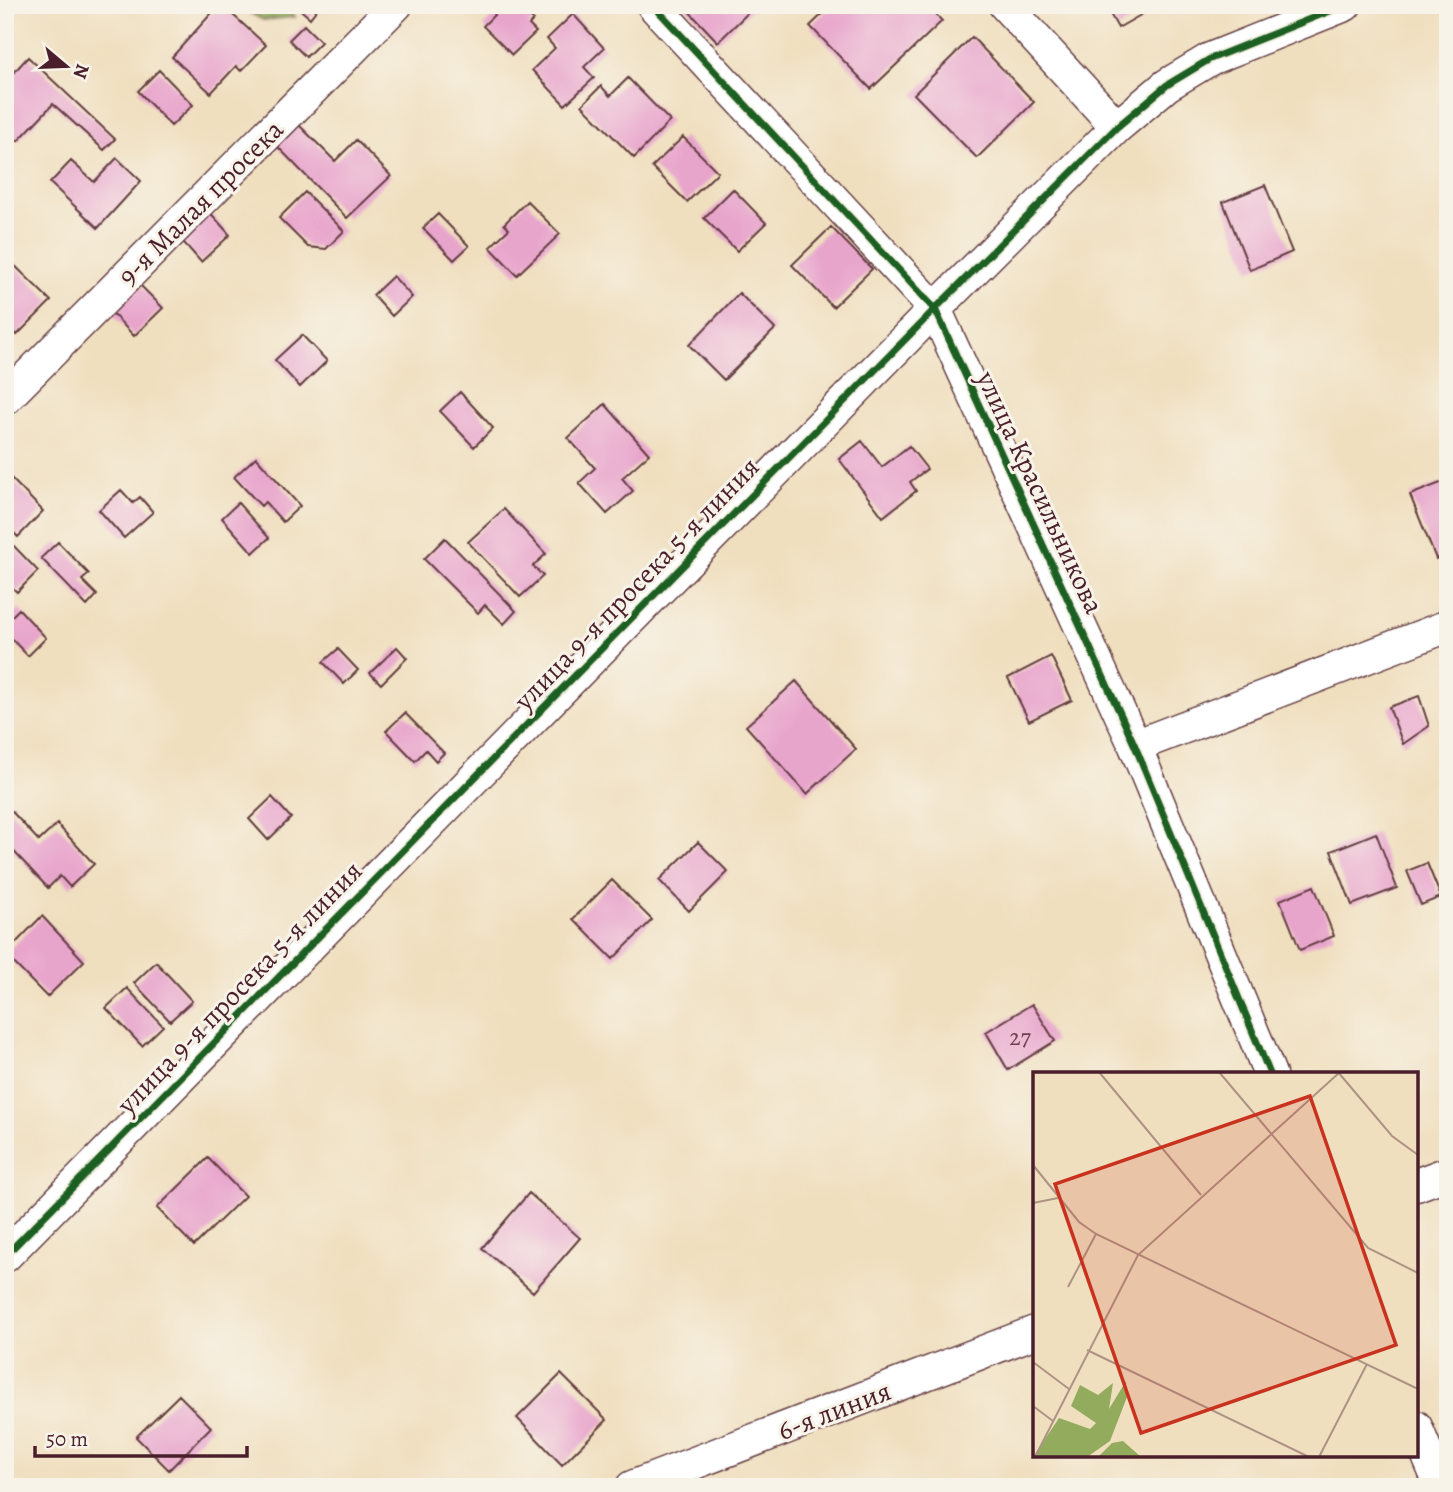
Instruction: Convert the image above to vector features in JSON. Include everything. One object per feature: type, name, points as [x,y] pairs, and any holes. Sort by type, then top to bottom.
[{"type":"street","name":"9-я Малая просека","points":[[5,399],[396,5]]},
{"type":"street","name":"улица Красильникова","points":[[653,5],[934,309],[1135,746],[1269,1072]]},
{"type":"street","points":[[1005,5],[1117,127]]},
{"type":"street","name":"улица 9-я просека 5-я линия","points":[[5,1256],[934,309],[1117,127],[1167,85],[1210,59],[1345,5]]},
{"type":"street","points":[[1135,746],[1448,626]]},
{"type":"street","points":[[1418,1184],[1448,1172]]},
{"type":"street","name":"6-я линия","points":[[632,1487],[1033,1333]]},
{"type":"street","points":[[1418,1432],[1441,1487]]},
{"type":"green space","points":[[235,5],[285,5],[295,17],[263,20]]},
{"type":"building","points":[[219,5],[266,45],[241,71],[236,66],[211,93],[172,57]]},
{"type":"building","points":[[295,5],[320,5],[310,18]]},
{"type":"building","points":[[504,5],[518,5],[533,20],[529,25],[536,32],[512,55],[483,26]]},
{"type":"building","points":[[683,5],[756,5],[718,42]]},
{"type":"building","points":[[832,5],[927,5],[942,21],[871,89],[810,26]]},
{"type":"building","points":[[1105,5],[1158,5],[1118,28]]},
{"type":"building","points":[[573,14],[604,48],[584,67],[594,78],[565,105],[532,70],[555,48],[547,39]]},
{"type":"building","points":[[304,25],[321,42],[306,57],[289,40]]},
{"type":"building","points":[[972,37],[1034,102],[977,158],[914,94]]},
{"type":"building","points":[[28,57],[115,139],[104,150],[53,104],[18,141],[5,128],[5,82]]},
{"type":"building","points":[[159,70],[193,105],[171,126],[138,91]]},
{"type":"building","points":[[628,78],[670,121],[634,158],[582,105],[601,86],[610,96]]},
{"type":"building","points":[[298,124],[335,161],[356,140],[391,176],[347,218],[276,145]]},
{"type":"building","points":[[683,137],[718,172],[687,202],[652,167]]},
{"type":"building","points":[[117,158],[141,181],[98,228],[50,183],[71,161],[94,182]]},
{"type":"building","points":[[1265,185],[1292,252],[1250,270],[1223,202]]},
{"type":"building","points":[[733,189],[766,223],[737,251],[704,218]]},
{"type":"building","points":[[305,192],[344,231],[326,249],[308,247],[279,218]]},
{"type":"building","points":[[527,201],[560,234],[517,275],[490,247],[509,229],[504,224]]},
{"type":"building","points":[[207,209],[230,235],[201,262],[178,236]]},
{"type":"building","points":[[438,214],[469,246],[454,260],[423,228]]},
{"type":"building","points":[[831,227],[872,269],[833,307],[792,265]]},
{"type":"building","points":[[5,256],[51,301],[17,335],[5,323]]},
{"type":"building","points":[[393,276],[412,297],[392,316],[373,295]]},
{"type":"building","points":[[139,284],[163,308],[134,336],[111,312]]},
{"type":"building","points":[[739,293],[775,329],[724,380],[689,345]]},
{"type":"building","points":[[302,335],[327,361],[300,387],[275,360]]},
{"type":"building","points":[[460,392],[493,428],[474,447],[440,411]]},
{"type":"building","points":[[605,404],[649,454],[622,478],[633,491],[607,514],[579,483],[595,468],[568,438]]},
{"type":"building","points":[[862,441],[882,467],[909,446],[927,469],[910,482],[916,491],[883,517],[839,459]]},
{"type":"building","points":[[256,457],[300,506],[283,522],[265,502],[261,506],[234,477]]},
{"type":"building","points":[[5,472],[43,511],[18,537],[5,524]]},
{"type":"building","points":[[1448,480],[1448,554],[1436,559],[1410,495]]},
{"type":"building","points":[[121,490],[133,503],[140,497],[153,512],[124,538],[99,510]]},
{"type":"building","points":[[238,503],[269,538],[253,553],[222,518]]},
{"type":"building","points":[[504,509],[546,554],[533,566],[543,576],[520,597],[468,542]]},
{"type":"building","points":[[445,538],[516,611],[504,624],[485,605],[478,613],[424,559]]},
{"type":"building","points":[[9,541],[38,571],[17,592],[5,581],[5,545]]},
{"type":"building","points":[[58,542],[89,574],[82,580],[97,595],[87,606],[41,558]]},
{"type":"building","points":[[19,609],[46,638],[28,656],[5,632],[5,623]]},
{"type":"building","points":[[397,647],[407,658],[381,684],[370,673]]},
{"type":"building","points":[[338,649],[358,670],[344,684],[323,662]]},
{"type":"building","points":[[1051,656],[1072,700],[1029,721],[1008,678]]},
{"type":"building","points":[[796,681],[856,749],[807,794],[746,726]]},
{"type":"building","points":[[1419,696],[1429,726],[1403,744],[1389,707]]},
{"type":"building","points":[[405,713],[444,753],[436,761],[426,750],[415,761],[386,731]]},
{"type":"building","points":[[272,797],[291,818],[268,840],[249,819]]},
{"type":"building","points":[[5,804],[39,841],[57,824],[94,864],[70,887],[60,876],[48,888],[5,842]]},
{"type":"building","points":[[1376,833],[1397,888],[1352,905],[1331,851]]},
{"type":"building","points":[[698,842],[728,872],[689,911],[659,880]]},
{"type":"building","points":[[1427,863],[1441,897],[1421,905],[1407,871]]},
{"type":"building","points":[[612,880],[652,920],[613,959],[573,919]]},
{"type":"building","points":[[1314,886],[1334,936],[1300,950],[1280,900]]},
{"type":"building","points":[[42,916],[84,961],[47,997],[5,954]]},
{"type":"building","points":[[156,962],[192,1001],[170,1021],[134,983]]},
{"type":"building","points":[[127,988],[163,1026],[142,1046],[106,1008]]},
{"type":"building","points":[[1032,1004],[1055,1041],[1008,1070],[986,1032]]},
{"type":"building","points":[[208,1158],[245,1196],[194,1246],[157,1208]]},
{"type":"building","points":[[529,1193],[580,1238],[533,1292],[482,1248]]},
{"type":"building","points":[[561,1374],[607,1420],[562,1465],[517,1418]]},
{"type":"building","points":[[179,1395],[211,1427],[169,1470],[136,1437]]},
{"type":"cycle path","points":[[653,5],[935,309],[1135,746],[1269,1072]]},
{"type":"cycle path","points":[[5,1256],[1117,127],[1167,85],[1210,59],[1345,5]]}]
